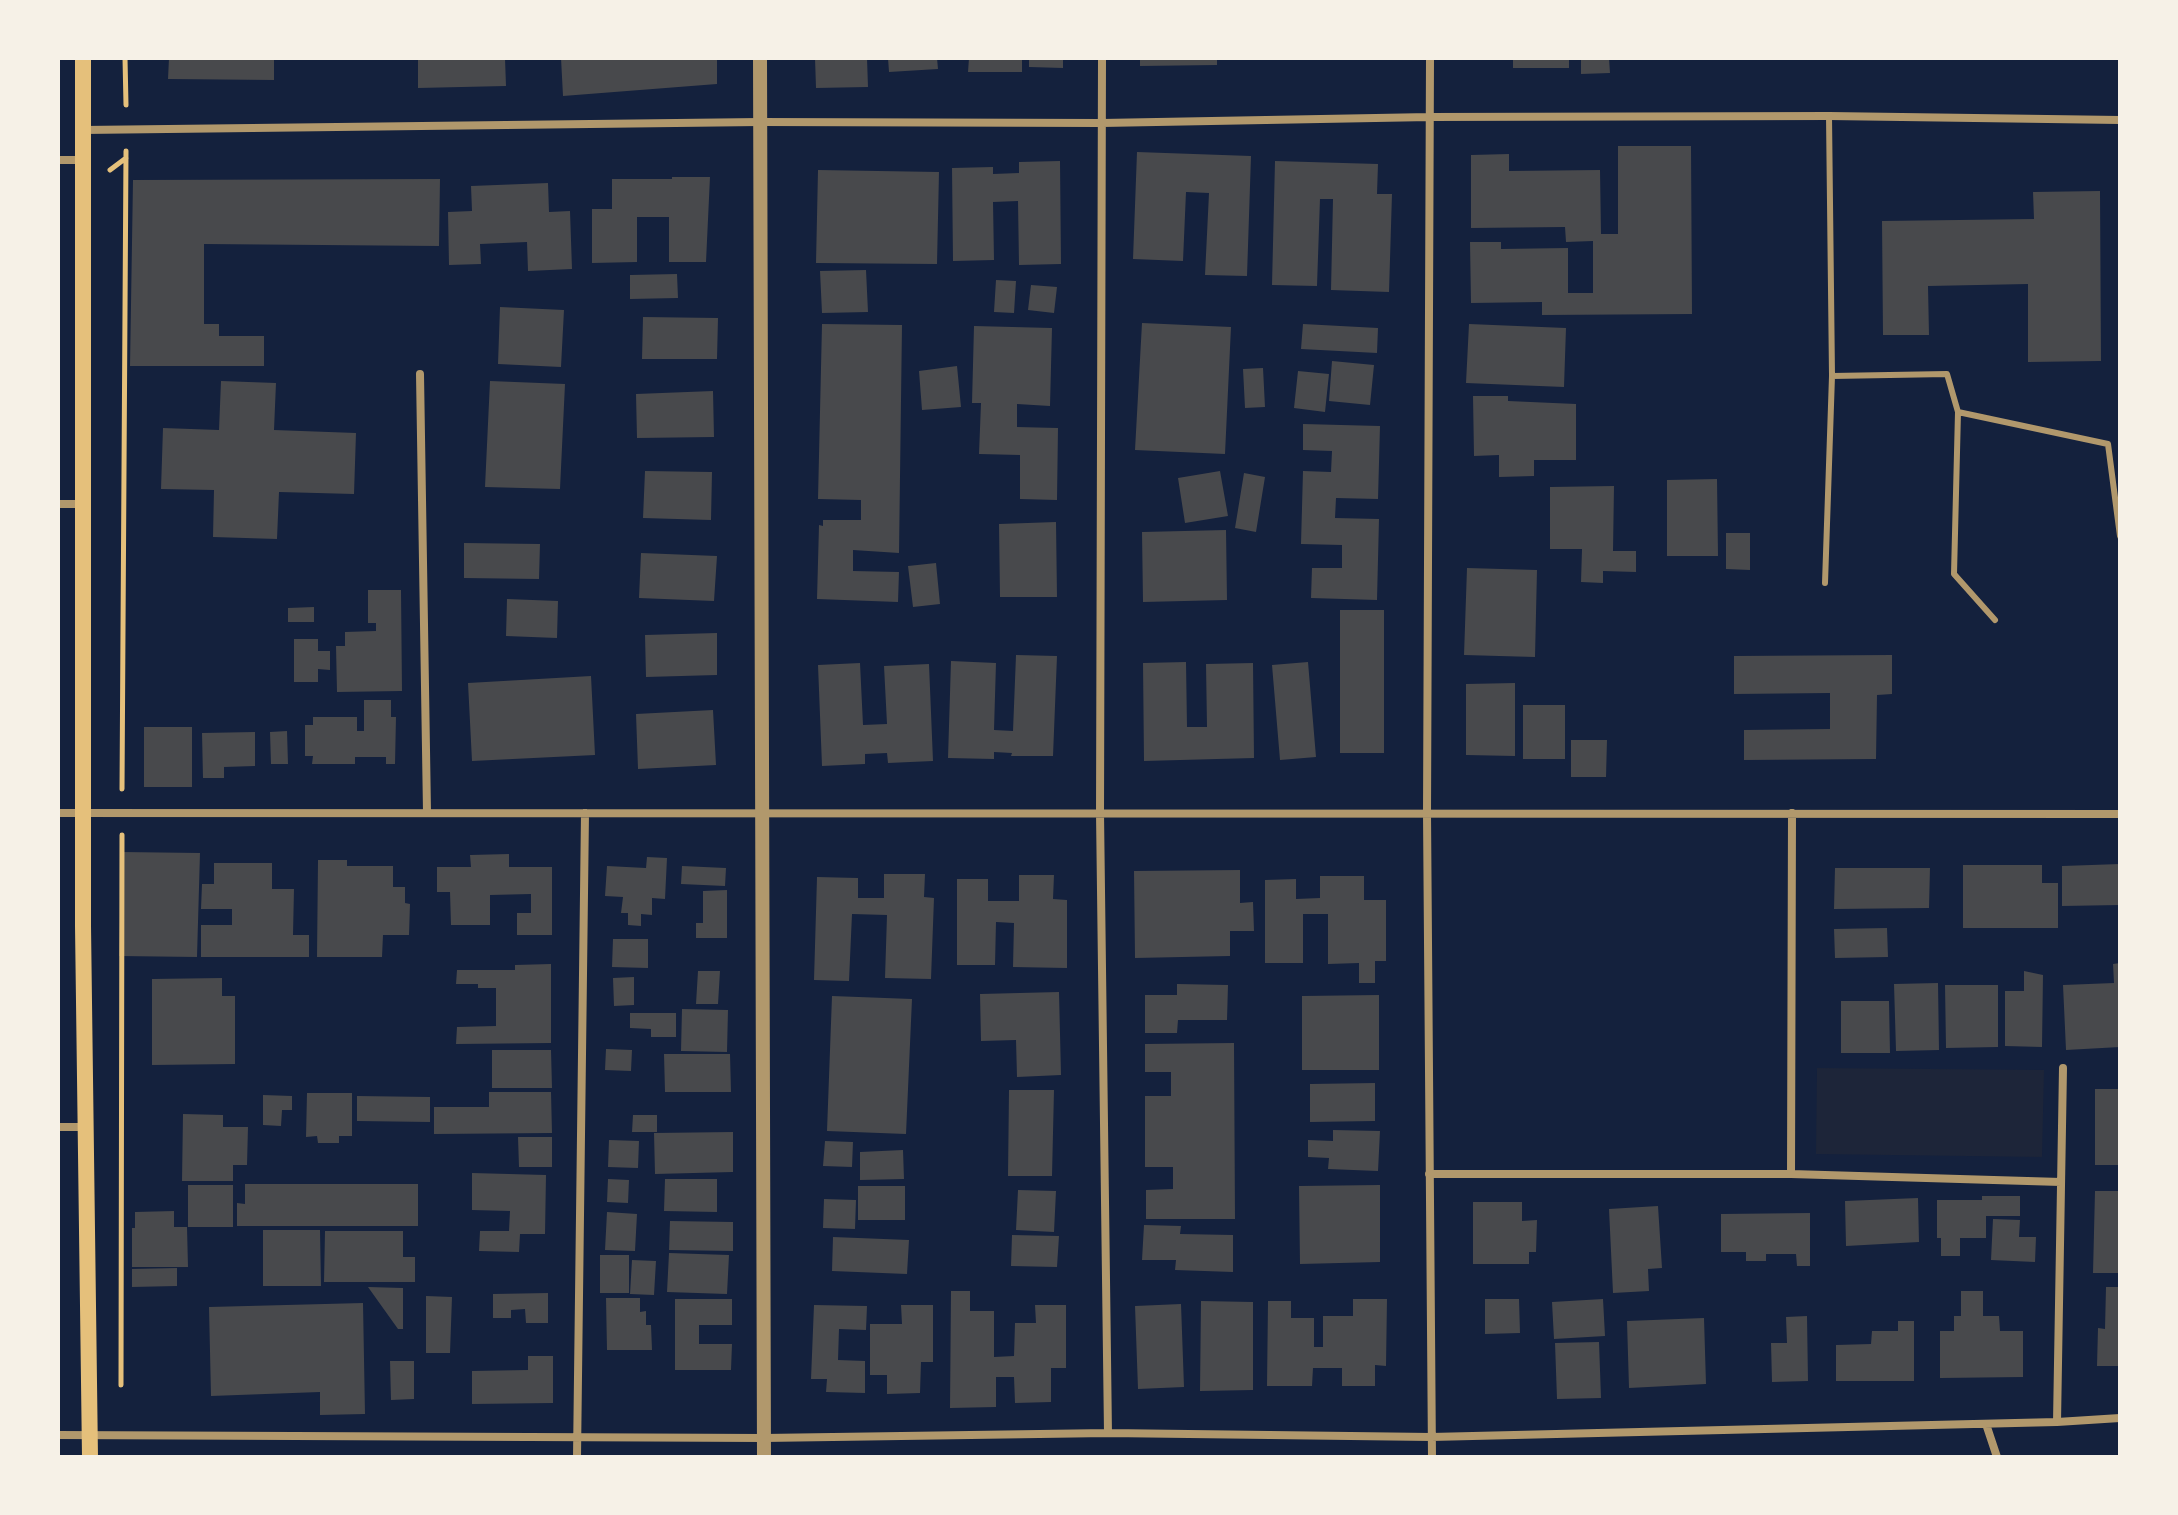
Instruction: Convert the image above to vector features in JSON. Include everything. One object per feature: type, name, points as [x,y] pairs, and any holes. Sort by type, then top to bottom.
[{"type":"main road","points":[[83,58],[83,926],[90,1457]]},
{"type":"street","points":[[760,58],[764,1457]]},
{"type":"street","points":[[1102,58],[1100,813],[1108,1433]]},
{"type":"street","points":[[1430,58],[1427,813],[1432,1457]]},
{"type":"street","points":[[83,130],[760,122],[1102,123],[1430,117],[1829,116],[2120,120]]},
{"type":"street","points":[[58,160],[81,160]]},
{"type":"street","points":[[420,374],[427,812]]},
{"type":"street","points":[[58,504],[82,504]]},
{"type":"street","points":[[58,813],[2120,814]]},
{"type":"street","points":[[577,1457],[585,813]]},
{"type":"street","points":[[1791,1174],[1792,813]]},
{"type":"street","points":[[2057,1422],[2063,1068]]},
{"type":"street","points":[[58,1127],[85,1127]]},
{"type":"street","points":[[1429,1174],[1791,1174],[2061,1182]]},
{"type":"street","points":[[58,1435],[764,1438],[1108,1433],[1431,1437],[2120,1418]]},
{"type":"street","points":[[1986,1424],[1997,1457]]},
{"type":"lane","points":[[1825,583],[1832,376],[1829,116]]},
{"type":"lane","points":[[1832,376],[1947,374],[1958,412],[1954,574],[1995,620]]},
{"type":"lane","points":[[1958,412],[2108,444],[2120,536]]},
{"type":"path","points":[[121,1387],[125,58]]},
{"type":"shaded area","points":[[1817,1068],[2044,1070],[2042,1157],[1816,1154]]},
{"type":"building","points":[[169,58],[274,58],[274,80],[168,79]]},
{"type":"building","points":[[418,58],[505,58],[506,86],[418,88]]},
{"type":"building","points":[[561,58],[717,58],[717,84],[563,96]]},
{"type":"building","points":[[815,58],[867,58],[868,87],[816,88]]},
{"type":"building","points":[[888,58],[937,58],[938,69],[889,72]]},
{"type":"building","points":[[969,58],[1022,58],[1022,72],[968,72]]},
{"type":"building","points":[[1029,58],[1063,58],[1063,68],[1029,67]]},
{"type":"building","points":[[1140,58],[1217,58],[1217,65],[1140,66]]},
{"type":"building","points":[[1513,58],[1569,58],[1569,68],[1513,68]]},
{"type":"building","points":[[1581,58],[1609,58],[1610,73],[1581,74]]},
{"type":"building","points":[[1618,146],[1691,146],[1692,314],[1542,315],[1542,302],[1471,303],[1470,242],[1501,242],[1501,249],[1568,248],[1568,293],[1593,293],[1593,241],[1566,242],[1565,227],[1471,228],[1471,155],[1509,154],[1509,171],[1600,170],[1601,234],[1618,234]]},
{"type":"building","points":[[1137,152],[1251,156],[1247,276],[1205,275],[1209,193],[1186,192],[1183,261],[1133,259]]},
{"type":"building","points":[[1060,161],[1061,264],[1019,265],[1018,201],[993,202],[994,260],[953,261],[952,168],[993,167],[993,174],[1019,173],[1019,162]]},
{"type":"building","points":[[1275,161],[1378,164],[1377,194],[1392,194],[1389,292],[1331,290],[1333,199],[1320,199],[1317,286],[1272,285]]},
{"type":"building","points":[[818,170],[939,172],[937,264],[816,263]]},
{"type":"building","points":[[710,177],[706,262],[669,262],[669,217],[637,217],[637,262],[592,263],[592,209],[612,209],[612,179]]},
{"type":"building","points":[[440,179],[439,246],[204,244],[204,324],[219,324],[219,336],[264,336],[264,366],[130,366],[133,180]]},
{"type":"building","points":[[548,183],[549,212],[570,211],[572,269],[528,271],[527,242],[480,244],[481,264],[449,265],[448,212],[472,211],[471,186]]},
{"type":"building","points":[[2100,191],[2101,361],[2028,362],[2028,284],[1928,286],[1929,335],[1883,335],[1882,221],[2034,219],[2033,192]]},
{"type":"building","points":[[866,270],[868,312],[822,313],[820,271]]},
{"type":"building","points":[[677,274],[678,298],[630,299],[630,275]]},
{"type":"building","points":[[996,280],[1016,281],[1014,313],[994,312]]},
{"type":"building","points":[[1031,285],[1057,287],[1054,313],[1028,310]]},
{"type":"building","points":[[500,307],[564,310],[561,367],[498,364]]},
{"type":"building","points":[[643,317],[718,318],[717,359],[642,359]]},
{"type":"building","points":[[1142,323],[1231,327],[1225,454],[1135,450]]},
{"type":"building","points":[[822,324],[902,325],[899,553],[853,550],[853,571],[899,572],[898,602],[817,599],[819,525],[823,526],[823,520],[861,520],[861,500],[818,499]]},
{"type":"building","points":[[1303,324],[1378,328],[1377,353],[1301,349]]},
{"type":"building","points":[[1469,324],[1566,328],[1564,387],[1466,383]]},
{"type":"building","points":[[974,326],[1052,328],[1050,406],[1017,404],[1017,427],[1058,428],[1057,500],[1020,499],[1020,455],[979,454],[981,403],[972,403]]},
{"type":"building","points":[[1332,361],[1374,365],[1370,405],[1329,401]]},
{"type":"building","points":[[957,366],[961,407],[922,410],[919,371]]},
{"type":"building","points":[[1263,368],[1265,407],[1245,408],[1243,369]]},
{"type":"building","points":[[1298,371],[1329,374],[1325,412],[1294,408]]},
{"type":"building","points":[[221,381],[276,383],[274,430],[356,433],[354,494],[279,492],[277,539],[213,537],[214,490],[161,489],[163,428],[219,430]]},
{"type":"building","points":[[490,381],[565,384],[560,489],[485,487]]},
{"type":"building","points":[[713,391],[714,437],[637,438],[636,394]]},
{"type":"building","points":[[1473,396],[1508,396],[1508,401],[1576,404],[1576,460],[1534,460],[1534,476],[1499,477],[1499,455],[1474,456]]},
{"type":"building","points":[[1303,424],[1380,426],[1378,499],[1336,498],[1335,518],[1379,519],[1377,600],[1311,598],[1312,568],[1342,568],[1342,545],[1301,544],[1303,471],[1331,472],[1332,451],[1303,450]]},
{"type":"building","points":[[645,471],[712,472],[711,520],[643,518]]},
{"type":"building","points":[[1220,471],[1228,516],[1185,523],[1178,478]]},
{"type":"building","points":[[1244,473],[1265,477],[1256,532],[1235,528]]},
{"type":"building","points":[[1717,479],[1718,556],[1667,556],[1667,480]]},
{"type":"building","points":[[1614,486],[1613,551],[1636,551],[1636,572],[1603,571],[1603,583],[1581,582],[1582,549],[1550,549],[1550,487]]},
{"type":"building","points":[[1056,522],[1057,597],[1000,597],[999,524]]},
{"type":"building","points":[[1226,530],[1227,600],[1143,602],[1142,532]]},
{"type":"building","points":[[1726,533],[1750,533],[1750,570],[1726,569]]},
{"type":"building","points":[[464,543],[540,544],[539,579],[464,578]]},
{"type":"building","points":[[641,553],[717,556],[714,601],[639,598]]},
{"type":"building","points":[[936,563],[940,604],[913,607],[908,566]]},
{"type":"building","points":[[1467,568],[1537,570],[1535,657],[1464,655]]},
{"type":"building","points":[[368,590],[401,590],[402,691],[337,692],[336,646],[345,646],[345,632],[376,631],[376,623],[368,623]]},
{"type":"building","points":[[507,599],[558,601],[557,638],[506,636]]},
{"type":"building","points":[[314,607],[314,622],[288,622],[288,608]]},
{"type":"building","points":[[1340,610],[1384,610],[1384,753],[1340,753]]},
{"type":"building","points":[[717,633],[717,675],[646,677],[645,635]]},
{"type":"building","points":[[294,639],[318,639],[318,651],[330,651],[330,670],[318,669],[318,682],[294,682]]},
{"type":"building","points":[[1016,655],[1057,656],[1053,756],[1011,756],[1012,753],[994,752],[994,759],[948,758],[951,661],[996,663],[994,730],[1013,731]]},
{"type":"building","points":[[1892,655],[1892,694],[1877,695],[1876,759],[1744,760],[1744,730],[1830,729],[1830,693],[1734,694],[1734,656]]},
{"type":"building","points":[[1186,662],[1187,727],[1207,727],[1206,664],[1253,663],[1254,758],[1144,761],[1143,663]]},
{"type":"building","points":[[1308,662],[1316,757],[1280,760],[1272,665]]},
{"type":"building","points":[[860,663],[863,725],[887,724],[884,666],[929,664],[933,761],[888,763],[887,753],[865,754],[865,764],[822,766],[818,665]]},
{"type":"building","points":[[591,676],[595,755],[472,761],[468,683]]},
{"type":"building","points":[[1515,683],[1515,756],[1466,755],[1466,684]]},
{"type":"building","points":[[364,700],[391,700],[391,717],[396,717],[395,764],[386,764],[386,757],[355,757],[355,764],[312,764],[313,756],[305,756],[305,725],[313,725],[313,717],[357,717],[357,731],[364,731]]},
{"type":"building","points":[[1523,705],[1565,705],[1565,759],[1523,759]]},
{"type":"building","points":[[713,710],[716,765],[638,769],[636,714]]},
{"type":"building","points":[[144,727],[192,727],[192,787],[144,787]]},
{"type":"building","points":[[287,731],[288,764],[271,764],[270,732]]},
{"type":"building","points":[[255,732],[255,766],[224,767],[224,778],[203,778],[202,733]]},
{"type":"building","points":[[1571,740],[1607,740],[1606,777],[1571,777]]},
{"type":"building","points":[[122,852],[200,853],[197,957],[119,956]]},
{"type":"building","points":[[509,854],[509,867],[552,867],[552,935],[517,935],[517,913],[531,913],[531,894],[490,895],[490,925],[451,925],[450,892],[437,892],[437,867],[471,867],[470,855]]},
{"type":"building","points":[[647,857],[667,858],[665,899],[652,898],[652,915],[641,914],[641,926],[628,925],[628,913],[621,913],[623,897],[605,896],[607,866],[646,868]]},
{"type":"building","points":[[318,860],[347,860],[347,866],[393,866],[393,887],[405,887],[405,903],[410,904],[409,935],[383,935],[382,957],[317,957]]},
{"type":"building","points":[[214,863],[272,863],[272,889],[294,889],[293,935],[309,935],[309,957],[201,957],[201,925],[232,925],[232,909],[201,909],[202,884],[214,884]]},
{"type":"building","points":[[2120,864],[2120,905],[2062,906],[2062,866]]},
{"type":"building","points":[[1963,865],[2042,865],[2042,883],[2058,883],[2058,928],[1963,928]]},
{"type":"building","points":[[682,866],[726,868],[725,886],[681,884]]},
{"type":"building","points":[[1835,868],[1930,868],[1929,908],[1834,909]]},
{"type":"building","points":[[1240,870],[1240,903],[1253,902],[1254,931],[1230,931],[1230,956],[1135,958],[1134,871]]},
{"type":"building","points":[[884,874],[925,874],[924,897],[934,898],[931,979],[885,978],[887,915],[852,914],[849,981],[814,980],[817,877],[858,878],[858,898],[884,898]]},
{"type":"building","points":[[1019,875],[1054,875],[1053,899],[1067,900],[1067,968],[1013,967],[1014,923],[996,922],[995,965],[957,965],[957,879],[988,879],[988,901],[1019,901]]},
{"type":"building","points":[[1320,876],[1364,876],[1364,900],[1386,900],[1386,961],[1375,961],[1375,983],[1359,983],[1359,963],[1328,964],[1328,914],[1303,914],[1303,963],[1265,963],[1265,880],[1296,879],[1296,899],[1320,898]]},
{"type":"building","points":[[727,890],[727,938],[696,938],[696,923],[703,923],[703,891]]},
{"type":"building","points":[[1887,928],[1888,957],[1835,958],[1834,929]]},
{"type":"building","points":[[613,939],[648,939],[648,968],[612,967]]},
{"type":"building","points":[[2120,963],[2120,1047],[2066,1050],[2063,985],[2114,983],[2113,964]]},
{"type":"building","points":[[551,964],[551,1043],[456,1044],[457,1027],[496,1026],[496,988],[456,984],[457,970],[515,970],[515,965]]},
{"type":"building","points":[[698,971],[720,971],[718,1004],[696,1004]]},
{"type":"building","points":[[2024,971],[2043,975],[2042,1047],[2005,1046],[2005,991],[2024,991]]},
{"type":"building","points":[[634,977],[634,1005],[614,1006],[613,978]]},
{"type":"building","points":[[222,978],[222,996],[235,996],[235,1064],[152,1065],[152,979]]},
{"type":"building","points":[[1938,983],[1939,1050],[1896,1051],[1894,984]]},
{"type":"building","points":[[1177,984],[1228,985],[1227,1020],[1178,1020],[1177,1033],[1145,1033],[1145,995],[1177,995]]},
{"type":"building","points":[[1945,985],[1998,985],[1998,1047],[1946,1048]]},
{"type":"building","points":[[1059,992],[1061,1075],[1017,1077],[1016,1040],[981,1041],[980,994]]},
{"type":"building","points":[[1379,995],[1379,1070],[1302,1070],[1302,996]]},
{"type":"building","points":[[832,996],[912,999],[906,1134],[827,1131]]},
{"type":"building","points":[[1841,1001],[1889,1001],[1890,1053],[1841,1053]]},
{"type":"building","points":[[682,1009],[728,1010],[727,1052],[681,1051]]},
{"type":"building","points":[[630,1013],[676,1013],[676,1037],[651,1037],[651,1029],[630,1028]]},
{"type":"building","points":[[1234,1043],[1235,1219],[1146,1219],[1146,1190],[1173,1189],[1173,1167],[1145,1167],[1145,1096],[1171,1096],[1171,1072],[1145,1072],[1145,1044]]},
{"type":"building","points":[[606,1049],[632,1050],[631,1071],[605,1070]]},
{"type":"building","points":[[492,1050],[551,1050],[552,1088],[492,1088]]},
{"type":"building","points":[[664,1054],[730,1054],[731,1092],[665,1092]]},
{"type":"building","points":[[1375,1083],[1375,1121],[1310,1122],[1310,1084]]},
{"type":"building","points":[[2095,1089],[2120,1089],[2120,1165],[2095,1165]]},
{"type":"building","points":[[1009,1090],[1054,1090],[1052,1176],[1008,1176]]},
{"type":"building","points":[[489,1092],[551,1092],[552,1133],[434,1134],[434,1107],[489,1107]]},
{"type":"building","points":[[307,1093],[352,1093],[352,1136],[339,1136],[339,1143],[318,1143],[317,1136],[306,1137]]},
{"type":"building","points":[[263,1095],[292,1096],[292,1110],[282,1110],[281,1126],[263,1125]]},
{"type":"building","points":[[357,1096],[430,1097],[430,1122],[357,1121]]},
{"type":"building","points":[[183,1114],[223,1115],[223,1127],[248,1127],[247,1165],[233,1165],[233,1181],[182,1181]]},
{"type":"building","points":[[633,1115],[657,1115],[657,1132],[632,1132]]},
{"type":"building","points":[[1333,1130],[1380,1131],[1378,1171],[1328,1169],[1329,1158],[1308,1157],[1308,1140],[1333,1141]]},
{"type":"building","points":[[733,1132],[733,1172],[655,1174],[654,1133]]},
{"type":"building","points":[[518,1137],[552,1137],[552,1167],[519,1167]]},
{"type":"building","points":[[609,1140],[639,1141],[638,1168],[608,1167]]},
{"type":"building","points":[[825,1141],[853,1142],[852,1167],[823,1166]]},
{"type":"building","points":[[903,1150],[904,1179],[860,1180],[860,1152]]},
{"type":"building","points":[[472,1173],[546,1175],[545,1234],[520,1234],[519,1252],[479,1251],[480,1231],[509,1231],[510,1211],[472,1210]]},
{"type":"building","points":[[608,1179],[629,1180],[628,1203],[607,1202]]},
{"type":"building","points":[[665,1179],[717,1179],[717,1212],[664,1211]]},
{"type":"building","points":[[245,1184],[418,1184],[418,1226],[237,1226],[237,1203],[245,1204]]},
{"type":"building","points":[[188,1185],[233,1185],[233,1227],[188,1227]]},
{"type":"building","points":[[1380,1185],[1380,1262],[1300,1264],[1299,1186]]},
{"type":"building","points":[[858,1186],[905,1186],[905,1220],[858,1220]]},
{"type":"building","points":[[1018,1190],[1056,1191],[1054,1232],[1016,1230]]},
{"type":"building","points":[[2095,1191],[2120,1191],[2120,1273],[2093,1273]]},
{"type":"building","points":[[1982,1196],[2020,1196],[2020,1216],[1986,1216],[1986,1238],[1960,1238],[1960,1256],[1941,1256],[1941,1238],[1937,1238],[1937,1200],[1982,1200]]},
{"type":"building","points":[[1918,1198],[1919,1242],[1846,1246],[1845,1201]]},
{"type":"building","points":[[824,1199],[856,1200],[855,1229],[823,1228]]},
{"type":"building","points":[[1473,1202],[1522,1202],[1522,1221],[1537,1220],[1536,1252],[1529,1252],[1529,1264],[1473,1264]]},
{"type":"building","points":[[1658,1206],[1662,1268],[1648,1269],[1649,1291],[1613,1293],[1609,1209]]},
{"type":"building","points":[[174,1211],[174,1227],[187,1227],[188,1267],[132,1267],[135,1212]]},
{"type":"building","points":[[607,1212],[637,1214],[635,1251],[605,1250]]},
{"type":"building","points":[[1810,1213],[1810,1266],[1797,1266],[1796,1254],[1766,1254],[1766,1261],[1746,1261],[1746,1252],[1721,1252],[1721,1214]]},
{"type":"building","points":[[1993,1219],[2020,1220],[2019,1237],[2036,1237],[2035,1262],[1991,1260]]},
{"type":"building","points":[[670,1221],[733,1222],[733,1251],[669,1250]]},
{"type":"building","points":[[1144,1225],[1181,1226],[1180,1234],[1233,1235],[1233,1272],[1175,1270],[1176,1260],[1142,1260]]},
{"type":"building","points":[[263,1230],[320,1230],[321,1286],[263,1286]]},
{"type":"building","points":[[325,1231],[403,1231],[403,1257],[415,1257],[415,1282],[324,1282]]},
{"type":"building","points":[[1012,1235],[1059,1236],[1057,1267],[1011,1266]]},
{"type":"building","points":[[833,1237],[909,1240],[907,1274],[832,1271]]},
{"type":"building","points":[[669,1253],[729,1255],[727,1294],[667,1292]]},
{"type":"building","points":[[600,1255],[629,1255],[629,1293],[600,1293]]},
{"type":"building","points":[[632,1260],[656,1261],[654,1295],[630,1294]]},
{"type":"building","points":[[177,1268],[177,1286],[132,1287],[132,1269]]},
{"type":"building","points":[[368,1287],[403,1288],[403,1329],[398,1329]]},
{"type":"building","points":[[2106,1287],[2120,1287],[2120,1366],[2097,1366],[2098,1328],[2105,1329]]},
{"type":"building","points":[[951,1291],[970,1291],[970,1311],[994,1311],[994,1357],[1014,1356],[1015,1323],[1036,1323],[1035,1305],[1066,1305],[1066,1368],[1051,1368],[1051,1402],[1015,1403],[1014,1377],[996,1377],[996,1407],[950,1408]]},
{"type":"building","points":[[1961,1291],[1983,1291],[1983,1316],[1999,1316],[2000,1331],[2023,1331],[2023,1377],[1940,1378],[1940,1331],[1954,1331],[1954,1316],[1961,1316]]},
{"type":"building","points":[[548,1293],[548,1323],[526,1323],[525,1309],[511,1310],[511,1318],[493,1318],[493,1294]]},
{"type":"building","points":[[426,1296],[452,1297],[450,1353],[426,1353]]},
{"type":"building","points":[[606,1298],[640,1298],[640,1312],[646,1311],[646,1325],[651,1325],[652,1350],[607,1350]]},
{"type":"building","points":[[675,1299],[732,1299],[732,1325],[699,1325],[699,1344],[732,1344],[731,1370],[675,1370]]},
{"type":"building","points":[[1353,1299],[1387,1299],[1386,1366],[1375,1365],[1375,1386],[1342,1386],[1342,1368],[1313,1368],[1312,1386],[1267,1386],[1268,1301],[1291,1301],[1291,1318],[1314,1318],[1314,1347],[1323,1347],[1323,1316],[1353,1316]]},
{"type":"building","points":[[1485,1299],[1519,1299],[1520,1333],[1485,1334]]},
{"type":"building","points":[[1603,1299],[1605,1336],[1554,1339],[1552,1302]]},
{"type":"building","points":[[1201,1301],[1253,1302],[1253,1390],[1200,1391]]},
{"type":"building","points":[[363,1303],[365,1414],[320,1415],[320,1392],[211,1396],[209,1307]]},
{"type":"building","points":[[1181,1304],[1184,1387],[1138,1389],[1135,1306]]},
{"type":"building","points":[[814,1305],[867,1306],[866,1330],[839,1329],[838,1360],[865,1361],[865,1393],[826,1392],[827,1379],[811,1379]]},
{"type":"building","points":[[901,1305],[933,1305],[933,1362],[921,1362],[920,1393],[887,1394],[887,1375],[870,1375],[870,1324],[902,1324]]},
{"type":"building","points":[[1807,1316],[1808,1381],[1772,1382],[1771,1343],[1787,1343],[1786,1317]]},
{"type":"building","points":[[1704,1318],[1706,1384],[1629,1388],[1627,1321]]},
{"type":"building","points":[[1898,1321],[1914,1321],[1914,1381],[1836,1381],[1836,1345],[1871,1344],[1872,1331],[1898,1331]]},
{"type":"building","points":[[1599,1342],[1601,1398],[1557,1399],[1555,1343]]},
{"type":"building","points":[[528,1356],[553,1356],[553,1403],[472,1404],[472,1371],[528,1370]]},
{"type":"building","points":[[390,1361],[414,1361],[414,1399],[391,1400]]}]
